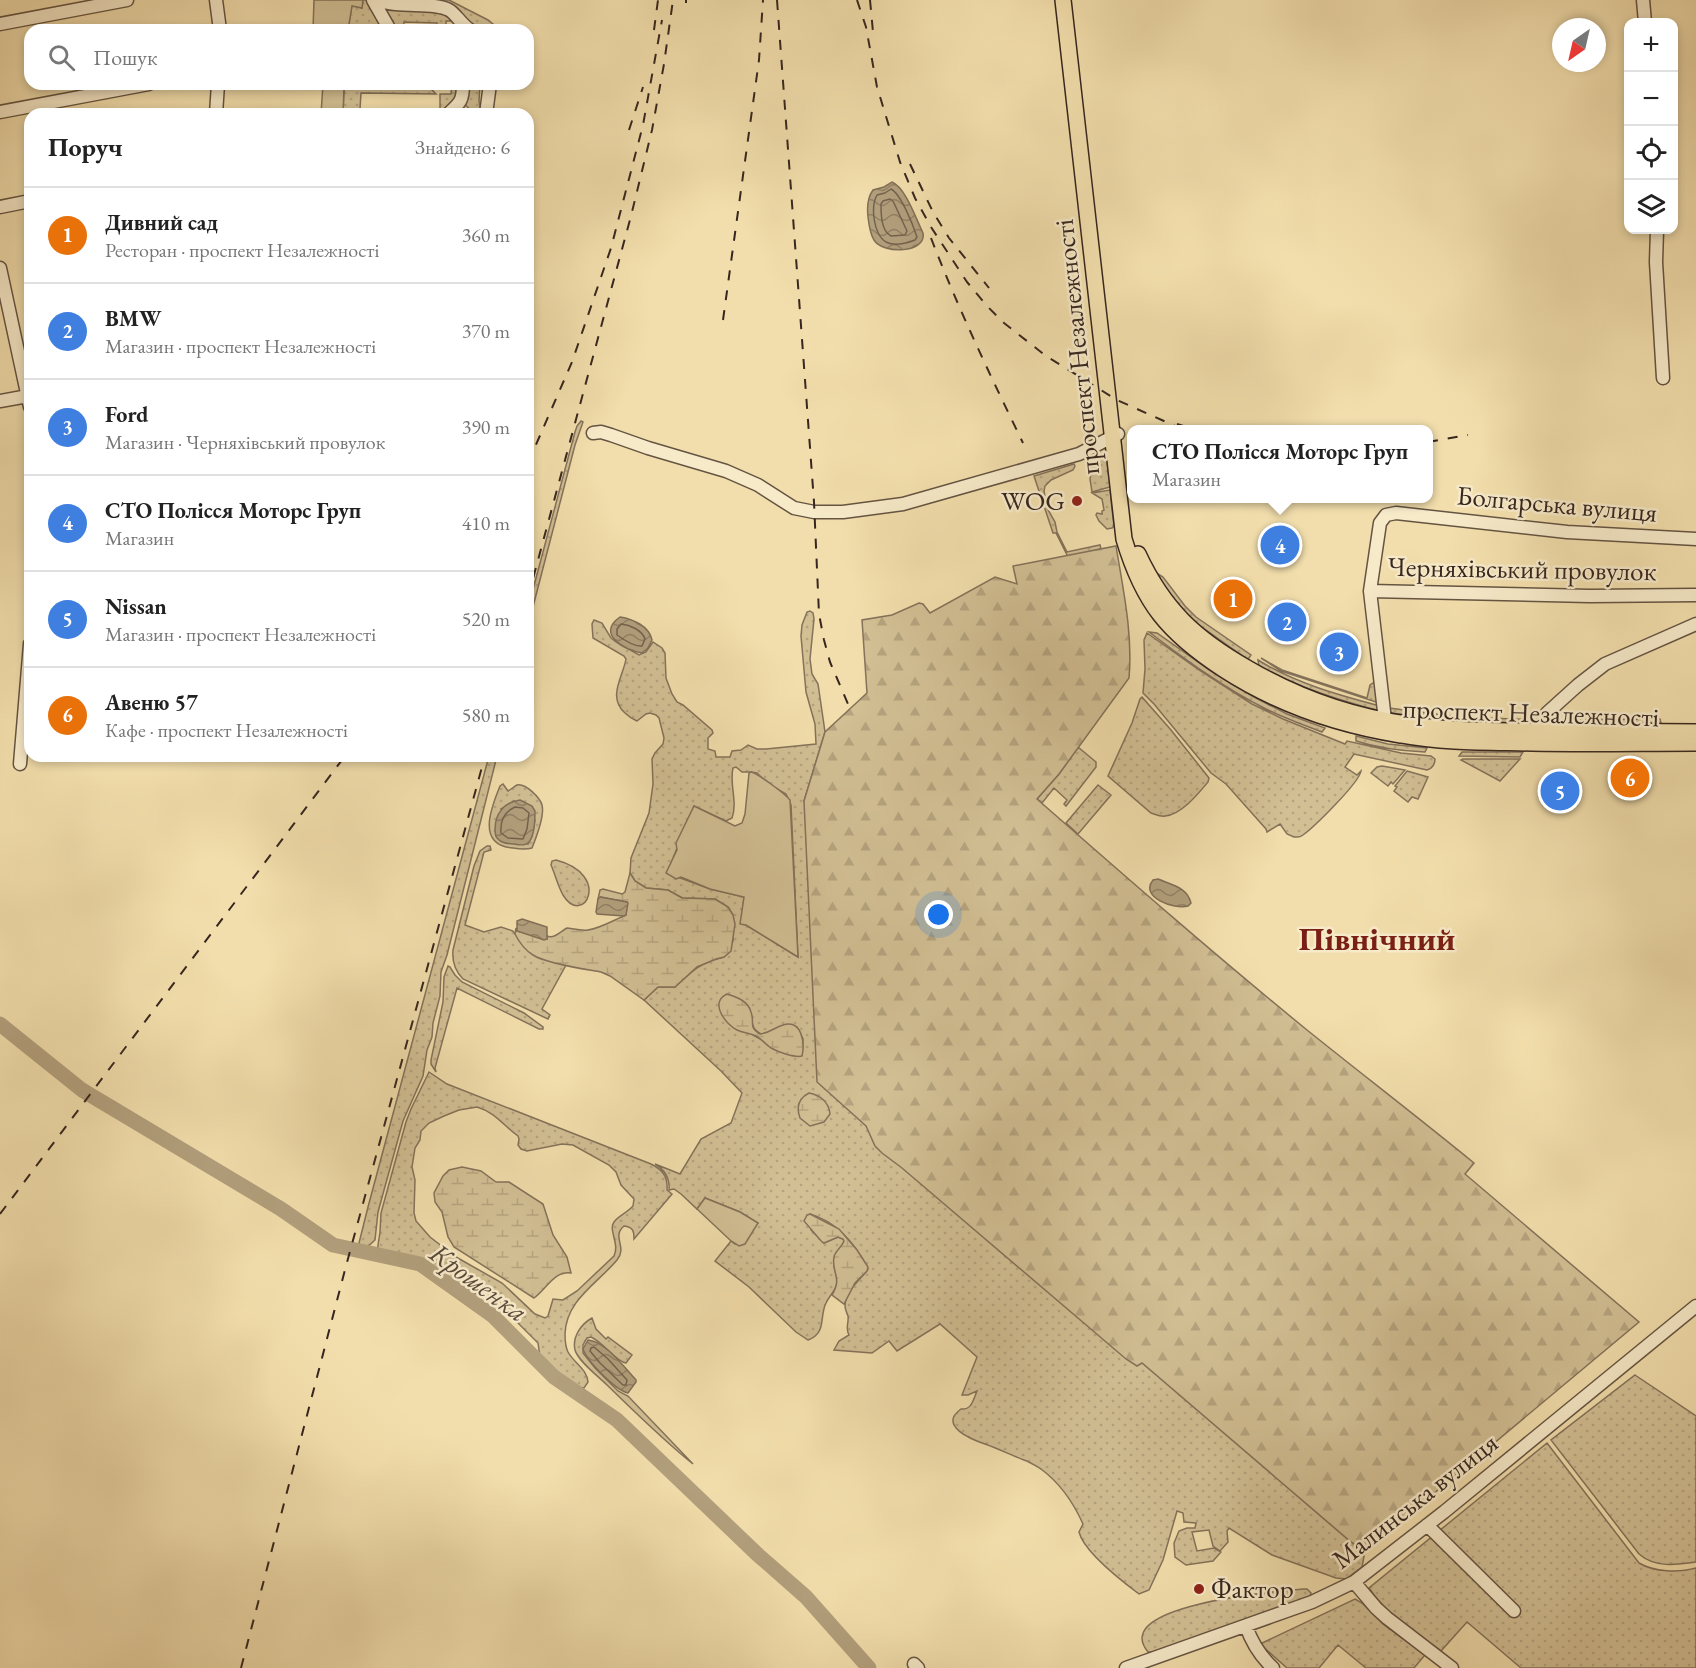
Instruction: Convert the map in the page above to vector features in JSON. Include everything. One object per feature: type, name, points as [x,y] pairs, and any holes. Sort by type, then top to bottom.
[{"type":"main road","name":"проспект Незалежності","points":[[1064,0],[1116,436],[1124,539],[1134,568],[1151,602],[1164,621],[1190,645],[1263,693],[1354,725],[1402,736],[1432,739],[1545,743],[1696,743]]},
{"type":"main road","name":"проспект Незалежності","points":[[1072,0],[1116,389],[1116,436],[1127,495]]},
{"type":"main road","name":"проспект Незалежності","points":[[1129,503],[1137,553],[1176,615],[1199,637],[1276,685],[1338,708],[1406,724],[1463,729],[1696,732]]},
{"type":"street","points":[[0,24],[127,0]]},
{"type":"street","points":[[216,0],[219,24]]},
{"type":"street","points":[[376,0],[389,4],[441,7],[453,12],[460,24]]},
{"type":"street","points":[[376,0],[387,24]]},
{"type":"street","points":[[1643,0],[1645,18]]},
{"type":"street","points":[[0,112],[116,90]]},
{"type":"street","points":[[216,108],[218,90]]},
{"type":"street","points":[[454,108],[461,102],[463,90]]},
{"type":"street","points":[[487,108],[489,90]]},
{"type":"street","points":[[0,207],[24,202]]},
{"type":"street","points":[[1657,234],[1656,262],[1663,378]]},
{"type":"street","points":[[0,268],[3,300],[24,382]]},
{"type":"street","points":[[0,401],[24,401]]},
{"type":"street","points":[[593,433],[601,432],[737,476],[758,485],[794,508],[814,512],[843,512],[903,504],[1079,454],[1116,436]]},
{"type":"street","name":"Болгарська вулиця","points":[[1370,591],[1378,529],[1383,517],[1389,513],[1567,532],[1696,539]]},
{"type":"street","name":"Черняхівський провулок","points":[[1385,720],[1370,591],[1590,596],[1696,595]]},
{"type":"street","points":[[1544,731],[1544,718],[1547,713],[1605,664],[1696,624]]},
{"type":"street","points":[[20,764],[24,716]]},
{"type":"street","name":"Малинська вулиця","points":[[1126,1668],[1312,1602],[1354,1582],[1696,1306]]},
{"type":"street","points":[[1427,1525],[1514,1611]]},
{"type":"street","points":[[1354,1582],[1387,1618],[1452,1668]]},
{"type":"street","points":[[1246,1626],[1253,1645],[1273,1668]]},
{"type":"green space","points":[[314,0],[363,0],[362,8],[352,6],[349,24],[313,24]]},
{"type":"green space","points":[[363,0],[368,0],[383,24],[349,24],[352,5],[362,8]]},
{"type":"green space","points":[[392,0],[449,0],[493,24],[468,24],[451,8]]},
{"type":"green space","points":[[383,7],[447,12],[451,21],[446,21],[446,24],[404,22],[404,24],[390,24]]},
{"type":"green space","points":[[323,90],[344,90],[343,108],[321,108]]},
{"type":"green space","points":[[344,90],[432,90],[436,94],[361,93],[360,108],[343,108]]},
{"type":"green space","points":[[451,90],[461,90],[461,96],[450,108],[440,108],[440,94],[451,94]]},
{"type":"green space","points":[[465,90],[480,90],[480,108],[468,108],[463,103]]},
{"type":"green space","points":[[581,421],[583,422],[534,603],[534,586],[577,426]]},
{"type":"green space","points":[[1103,456],[1107,460],[1110,487],[1092,492],[1090,479],[1092,467],[1098,458]]},
{"type":"green space","points":[[1074,464],[1073,470],[1051,480],[1045,486],[1047,508],[1067,552],[1100,545],[1101,549],[1068,557],[1056,533],[1053,533],[1034,476]]},
{"type":"green space","points":[[1110,490],[1114,526],[1107,529],[1096,515],[1097,513],[1102,514],[1104,510],[1102,499],[1092,493]]},
{"type":"green space","points":[[1116,546],[1130,645],[1129,678],[1059,774],[1037,799],[1273,1002],[1474,1163],[1465,1174],[1639,1322],[1365,1551],[1351,1542],[1142,1363],[1137,1366],[1126,1359],[882,1153],[875,1146],[866,1126],[817,1082],[804,801],[825,732],[867,693],[862,620],[892,615],[919,603],[923,604],[930,613],[995,577],[1017,584],[1013,566]]},
{"type":"green space","points":[[1158,574],[1196,617],[1251,655],[1249,658],[1247,659],[1192,620],[1167,591]]},
{"type":"green space","points":[[807,612],[813,613],[814,619],[810,659],[812,674],[818,684],[825,732],[804,801],[974,1218],[1351,1542],[1365,1551],[1362,1567],[1346,1579],[1336,1578],[1272,1555],[1229,1528],[1228,1542],[1220,1551],[1213,1546],[1209,1530],[1192,1532],[1197,1551],[1214,1548],[1221,1552],[1213,1561],[1186,1565],[1175,1557],[1174,1543],[1179,1531],[1195,1528],[1196,1523],[1184,1522],[1183,1513],[1177,1511],[1163,1560],[1149,1590],[1139,1594],[1105,1566],[1088,1548],[1079,1532],[1083,1524],[1075,1509],[1066,1494],[1048,1475],[1028,1462],[966,1436],[955,1426],[953,1421],[955,1415],[961,1409],[970,1406],[977,1391],[962,1395],[977,1357],[940,1324],[897,1351],[889,1341],[872,1353],[834,1350],[839,1341],[849,1335],[845,1306],[847,1295],[868,1269],[858,1251],[837,1229],[810,1214],[811,1230],[824,1243],[838,1237],[844,1241],[834,1263],[837,1280],[834,1291],[827,1300],[818,1333],[808,1340],[796,1332],[749,1287],[715,1261],[731,1241],[735,1244],[758,1223],[740,1212],[705,1198],[697,1209],[674,1189],[669,1190],[666,1175],[655,1164],[680,1174],[701,1139],[731,1123],[742,1093],[644,1000],[658,987],[675,987],[697,968],[724,957],[733,941],[733,915],[728,907],[715,899],[682,898],[668,890],[646,888],[635,881],[630,873],[631,858],[649,813],[653,784],[652,759],[663,744],[664,738],[659,718],[656,715],[646,714],[637,721],[628,716],[620,707],[617,694],[626,659],[593,638],[592,624],[594,620],[602,623],[611,638],[639,655],[646,652],[653,642],[662,648],[665,653],[666,678],[672,694],[677,702],[712,730],[713,733],[708,738],[708,749],[715,751],[716,757],[730,757],[732,751],[741,750],[748,745],[757,749],[766,749],[816,744],[815,724],[806,692],[801,636]],"holes":[[[736,767],[742,772],[757,773],[767,783],[786,794],[791,805],[798,957],[741,924],[744,897],[710,889],[667,873],[694,806],[726,821],[732,818],[734,812],[732,774],[733,768]],[[748,1006],[754,1028],[761,1034],[783,1025],[797,1027],[803,1039],[802,1055],[782,1052],[753,1035]]]},
{"type":"green space","points":[[1149,632],[1157,633],[1211,671],[1252,696],[1287,714],[1325,728],[1322,732],[1250,701]]},
{"type":"green space","points":[[1147,633],[1252,704],[1283,719],[1345,744],[1347,741],[1401,753],[1431,756],[1435,759],[1434,764],[1427,770],[1354,754],[1345,767],[1357,775],[1361,771],[1358,777],[1309,830],[1300,837],[1294,837],[1287,834],[1280,824],[1267,832],[1226,784],[1211,773],[1143,693],[1144,640]]},
{"type":"green space","points":[[1261,658],[1282,670],[1367,698],[1370,685],[1376,683],[1379,703],[1281,671]]},
{"type":"green space","points":[[1258,660],[1302,682],[1380,706],[1380,711],[1303,687],[1259,666]]},
{"type":"green space","points":[[1142,697],[1209,778],[1189,803],[1171,815],[1161,816],[1151,813],[1108,776]]},
{"type":"green space","points":[[1389,708],[1450,716],[1449,720],[1391,713]]},
{"type":"green space","points":[[1463,717],[1539,720],[1539,724],[1462,721]]},
{"type":"green space","points":[[1660,719],[1661,723],[1548,724],[1547,720]]},
{"type":"green space","points":[[1356,736],[1388,744],[1427,748],[1425,752],[1381,747],[1356,741]]},
{"type":"green space","points":[[1078,747],[1096,762],[1096,767],[1066,806],[1064,804],[1067,800],[1054,788],[1042,803],[1037,799]]},
{"type":"green space","points":[[1462,752],[1523,752],[1520,757],[1459,756]]},
{"type":"green space","points":[[1520,759],[1500,781],[1461,760]]},
{"type":"green space","points":[[487,762],[495,762],[441,972],[440,996],[423,1076],[403,1121],[378,1212],[375,1240],[364,1250],[360,1248],[359,1243]]},
{"type":"green space","points":[[1377,767],[1405,770],[1393,784],[1391,782],[1388,786],[1371,773]]},
{"type":"green space","points":[[1407,771],[1428,777],[1418,799],[1412,797],[1408,802],[1394,791],[1397,787],[1395,786]]},
{"type":"green space","points":[[751,772],[772,784],[790,800],[798,957],[746,925],[740,924],[744,897],[710,889],[681,877],[676,879],[666,873],[677,850],[676,843],[694,806],[735,826],[742,823]]},
{"type":"green space","points":[[503,784],[508,791],[517,785],[524,786],[541,802],[543,810],[541,821],[532,848],[520,849],[501,845],[490,833],[490,814],[500,786]],"holes":[[[514,801],[535,820],[528,844],[501,809]]]},
{"type":"green space","points":[[1098,785],[1111,795],[1078,834],[1066,823]]},
{"type":"green space","points":[[490,846],[491,850],[484,852],[465,925],[484,932],[501,927],[513,931],[537,952],[566,965],[542,1009],[550,1015],[548,1019],[463,979],[455,965],[453,950],[474,866],[480,851]]},
{"type":"green space","points":[[556,860],[573,867],[584,876],[589,886],[585,902],[578,906],[571,904],[563,895],[551,865],[552,861]]},
{"type":"green space","points":[[630,873],[635,881],[646,888],[668,890],[682,898],[715,899],[728,907],[735,924],[731,951],[724,957],[697,967],[675,987],[658,987],[644,1000],[601,972],[547,961],[533,955],[522,946],[515,934],[516,928],[517,931],[547,939],[547,936],[555,936],[567,928],[593,929],[626,915],[627,902],[601,897],[598,899],[600,890],[603,889],[622,894],[625,892]]},
{"type":"green space","points":[[448,966],[462,982],[524,1013],[543,1029],[457,988],[435,1068],[436,1072],[431,1060],[443,1002],[444,977]]},
{"type":"green space","points":[[727,994],[745,1002],[750,1008],[753,1027],[760,1034],[783,1025],[794,1025],[801,1033],[802,1056],[778,1051],[756,1036],[732,1027],[724,1018],[719,1007],[719,1002]]},
{"type":"green space","points":[[429,1072],[447,1084],[651,1164],[664,1174],[667,1190],[672,1194],[634,1239],[631,1228],[624,1226],[620,1230],[621,1251],[617,1260],[584,1293],[571,1311],[565,1334],[566,1348],[587,1377],[588,1382],[584,1388],[578,1387],[549,1368],[540,1357],[538,1343],[501,1306],[414,1264],[393,1261],[380,1256],[377,1252],[381,1213],[411,1109]],"holes":[[[477,1107],[483,1109],[518,1136],[518,1145],[521,1149],[527,1151],[562,1144],[573,1145],[609,1165],[616,1172],[621,1185],[634,1199],[633,1206],[614,1222],[612,1229],[616,1246],[614,1256],[577,1291],[563,1300],[553,1299],[548,1316],[545,1318],[535,1314],[502,1283],[456,1257],[430,1237],[416,1221],[414,1213],[415,1180],[412,1167],[421,1131],[429,1123],[459,1110]]]},
{"type":"green space","points":[[809,1093],[823,1100],[830,1114],[824,1122],[810,1126],[800,1118],[798,1110],[799,1103]]},
{"type":"green space","points":[[462,1167],[481,1171],[496,1182],[509,1182],[543,1204],[553,1235],[567,1257],[571,1273],[559,1275],[534,1298],[454,1247],[448,1237],[442,1212],[435,1202],[434,1193],[449,1170]]},
{"type":"green space","points":[[705,1198],[740,1212],[758,1223],[745,1244],[739,1246],[731,1241],[697,1209]]},
{"type":"green space","points":[[810,1214],[839,1229],[868,1267],[855,1283],[844,1304],[832,1295],[837,1284],[834,1257],[844,1241],[838,1237],[822,1242],[804,1221]]},
{"type":"green space","points":[[592,1318],[596,1329],[606,1339],[608,1337],[632,1355],[626,1363],[622,1362],[591,1337],[587,1338],[583,1345],[583,1353],[595,1368],[618,1391],[628,1396],[693,1464],[580,1359],[574,1345],[576,1336],[581,1327]]},
{"type":"green space","points":[[1635,1375],[1696,1416],[1696,1562],[1659,1563],[1652,1562],[1639,1554],[1551,1440]]},
{"type":"green space","points":[[1547,1443],[1639,1563],[1667,1571],[1696,1568],[1696,1668],[1521,1668],[1467,1622],[1441,1651],[1393,1615],[1369,1588]]},
{"type":"green space","points":[[1307,1589],[1311,1593],[1305,1599],[1157,1652],[1148,1652],[1142,1636],[1152,1622],[1203,1603],[1234,1597]]},
{"type":"green space","points":[[1355,1599],[1383,1624],[1425,1655],[1414,1668],[1366,1668],[1338,1645],[1319,1668],[1287,1668],[1260,1644]]},
{"type":"water","points":[[892,182],[906,197],[923,233],[922,240],[912,248],[895,250],[886,248],[874,240],[871,232],[868,210],[870,196],[873,190]]},
{"type":"water","points":[[620,617],[640,624],[648,631],[652,640],[642,653],[621,645],[612,635],[613,623]]},
{"type":"water","points":[[520,800],[532,806],[535,811],[532,837],[524,845],[503,842],[495,835],[497,818],[505,806]]},
{"type":"water","points":[[1158,879],[1182,890],[1191,903],[1188,906],[1175,906],[1154,897],[1150,886],[1153,880]]},
{"type":"water","points":[[600,897],[627,902],[626,915],[597,914]]},
{"type":"water","points":[[522,919],[547,927],[547,939],[517,931],[517,921]]},
{"type":"water","points":[[588,1340],[594,1341],[607,1350],[636,1380],[628,1393],[609,1381],[590,1361],[583,1349]]},
{"type":"waterway","name":"Крошенка","points":[[0,1024],[82,1090],[281,1209],[333,1245],[420,1264],[493,1316],[554,1377],[617,1420],[757,1554],[806,1597],[869,1668]]},
{"type":"railway","points":[[654,30],[658,0]]},
{"type":"railway","points":[[534,575],[652,130],[673,0]]},
{"type":"railway","points":[[723,320],[759,60],[763,0]]},
{"type":"railway","points":[[777,0],[814,502],[819,614],[830,662],[848,704]]},
{"type":"railway","points":[[857,0],[866,27],[877,87],[900,162],[915,198],[931,227],[967,282],[1004,323],[1046,356],[1117,400],[1173,425]]},
{"type":"railway","points":[[870,0],[873,32]]},
{"type":"railway","points":[[534,449],[572,362],[611,248],[643,125],[662,20]]},
{"type":"railway","points":[[629,130],[643,87]]},
{"type":"railway","points":[[910,164],[933,212],[949,238],[989,288]]},
{"type":"railway","points":[[931,238],[963,316],[1023,443]]},
{"type":"railway","points":[[1433,441],[1468,435]]},
{"type":"railway","points":[[0,1214],[340,762]]},
{"type":"railway","points":[[241,1668],[346,1266],[483,762]]},
{"type":"place","name":"WOG","points":[[1077,501]]},
{"type":"place","name":"СТО Полісся Моторс Груп","points":[[1280,545]]},
{"type":"place","name":"Дивний сад","points":[[1233,599]]},
{"type":"place","name":"BMW","points":[[1287,622]]},
{"type":"place","name":"Ford","points":[[1339,652]]},
{"type":"place","name":"Авеню 57","points":[[1630,778]]},
{"type":"place","name":"Nissan","points":[[1560,791]]},
{"type":"place","name":"Фактор","points":[[1199,1589]]},
{"type":"district","name":"Північний","points":[[1377,938]]}]
